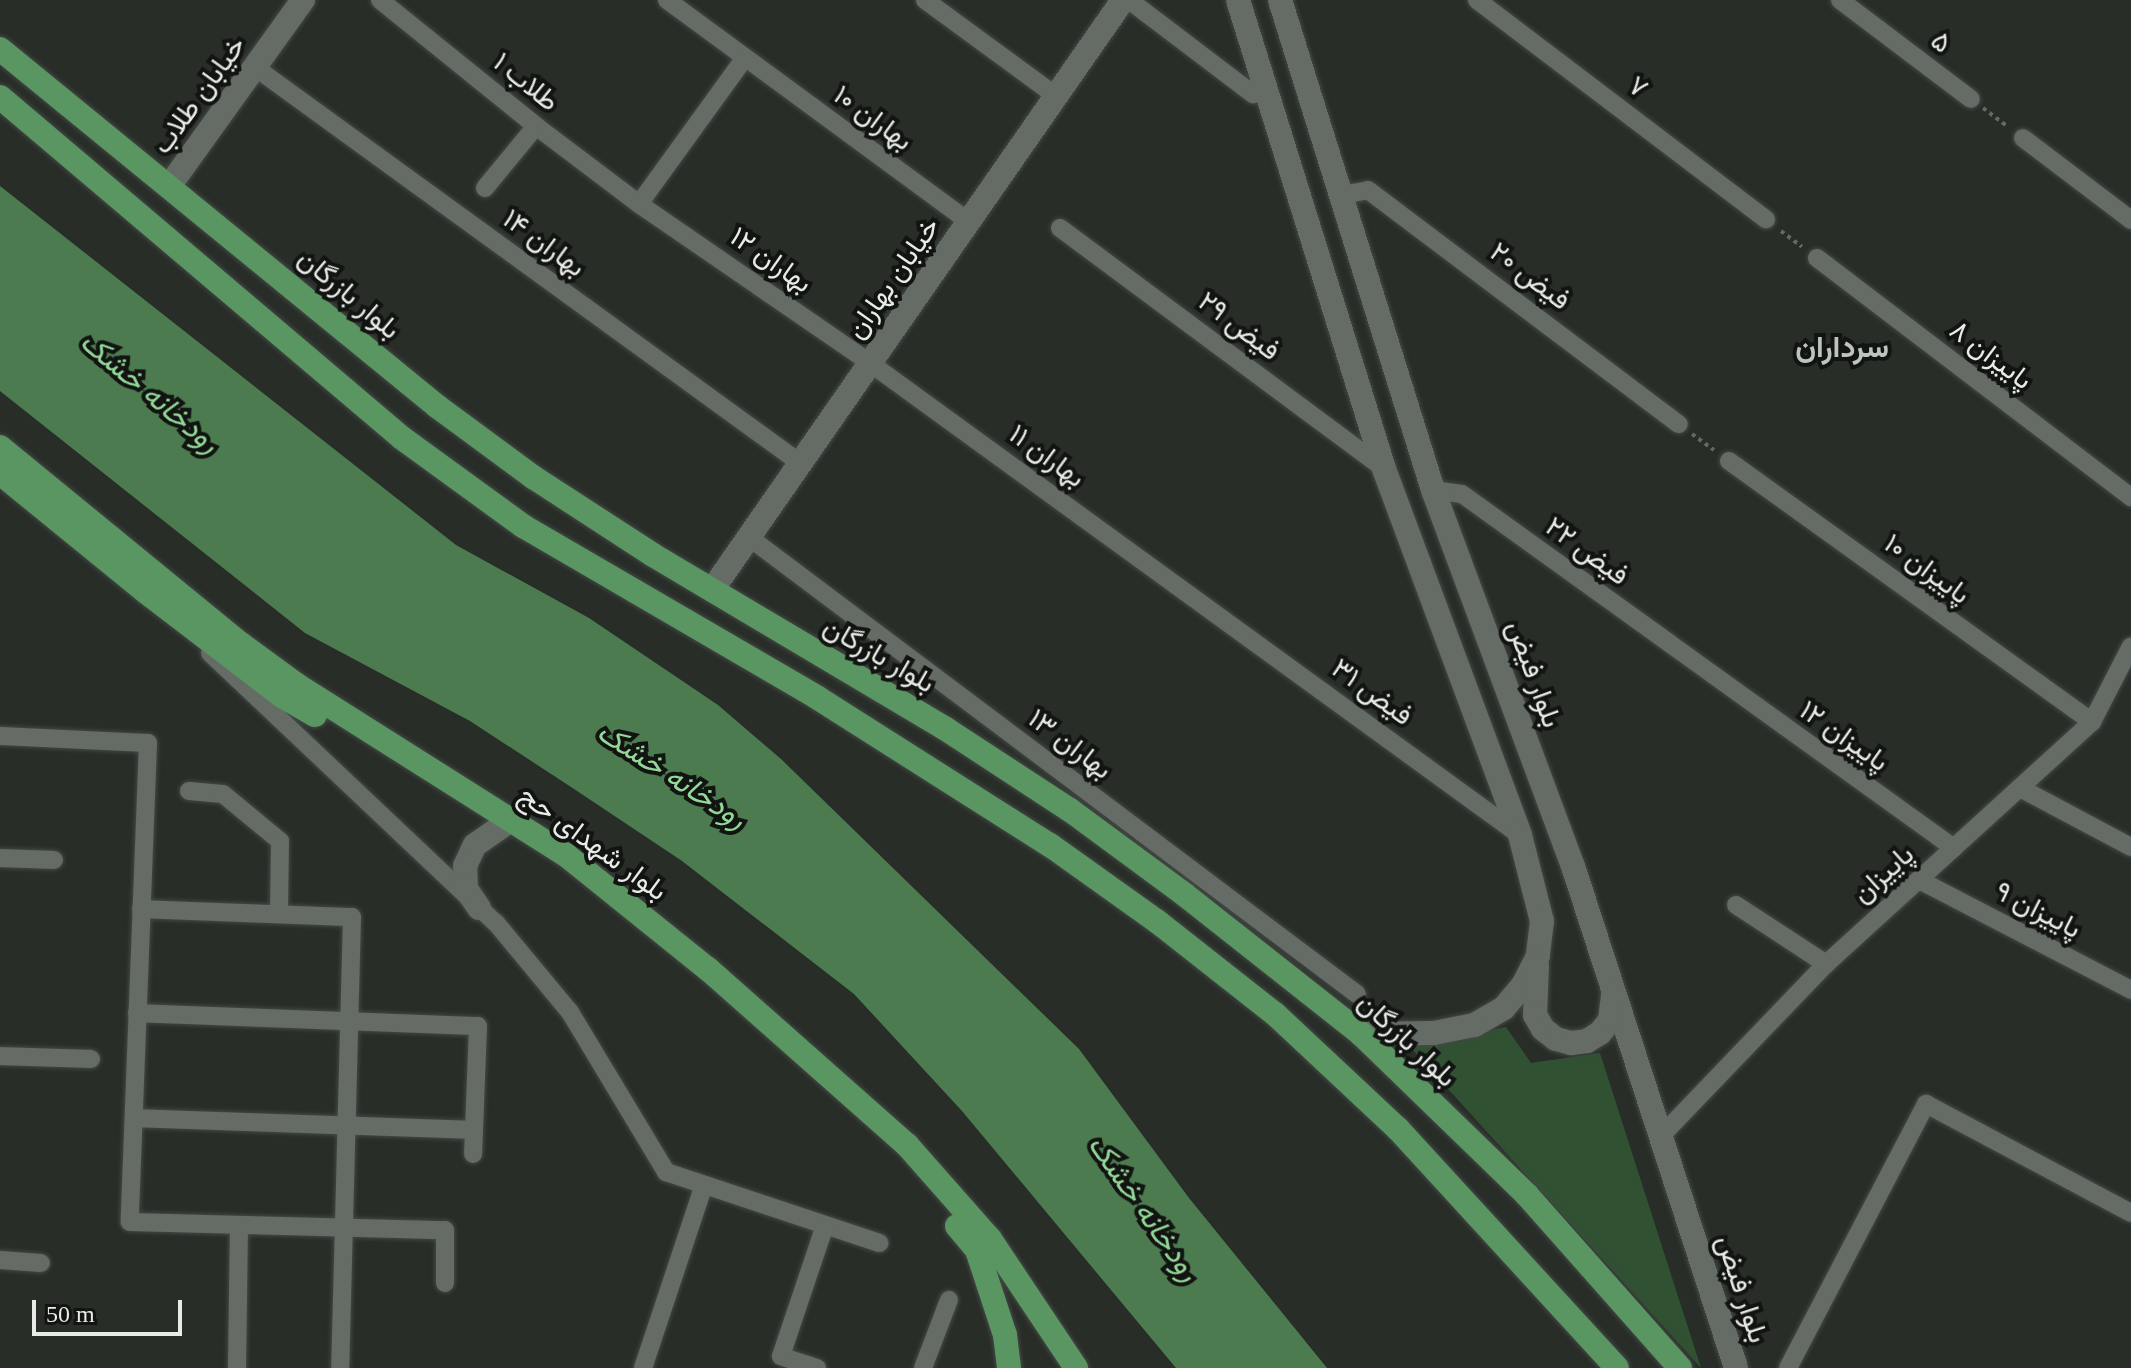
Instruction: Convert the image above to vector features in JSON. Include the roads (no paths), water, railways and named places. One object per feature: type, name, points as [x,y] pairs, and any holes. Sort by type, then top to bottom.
[{"type":"main road","name":"بلوار بازرگان","points":[[0,49],[438,407],[533,477],[712,590],[946,729],[1070,810],[1184,894],[1361,1034],[1527,1195],[1680,1368]]},
{"type":"main road","points":[[0,97],[402,438],[523,526],[818,698],[1050,845],[1158,922],[1275,1014],[1398,1129],[1617,1368]]},
{"type":"main road","name":"بلوار شهدای حج","points":[[0,447],[241,644],[297,685],[566,855],[708,969],[907,1145],[990,1239],[1076,1368]]},
{"type":"main road","name":"بلوار شهدای حج","points":[[0,473],[146,592],[282,696],[501,827],[592,891],[897,1157],[977,1250],[1005,1335],[1009,1368]]},
{"type":"main road","points":[[1158,922],[1184,894]]},
{"type":"street","name":"خیابان طلاب","points":[[170,185],[303,0]]},
{"type":"street","name":"طلاب ۱","points":[[380,0],[536,126],[639,204]]},
{"type":"street","name":"بهاران ۱۰","points":[[667,0],[969,222]]},
{"type":"street","points":[[925,0],[1056,96]]},
{"type":"street","points":[[1126,0],[1253,94]]},
{"type":"street","name":"خیابان بهاران","points":[[712,590],[1126,0]]},
{"type":"street","points":[[1238,0],[1384,469],[1520,835],[1542,921],[1535,1015],[1543,1029],[1556,1039],[1571,1043],[1587,1041],[1600,1033],[1610,1020],[1614,1005],[1612,989]]},
{"type":"street","name":"بلوار فیض","points":[[1280,0],[1433,490],[1573,866],[1736,1368]]},
{"type":"street","name":"۷","points":[[1477,0],[1766,219]]},
{"type":"street","name":"۵","points":[[1840,0],[1971,99]]},
{"type":"street","points":[[639,204],[744,59]]},
{"type":"street","name":"بهاران ۱۴","points":[[256,68],[800,463]]},
{"type":"street","points":[[485,188],[536,126]]},
{"type":"street","points":[[2023,138],[2131,220]]},
{"type":"street","name":"فیض ۲۰","points":[[1341,195],[1368,190],[1679,424]]},
{"type":"street","name":"بهاران ۱۲","points":[[639,204],[870,363]]},
{"type":"street","name":"فیض ۲۹","points":[[1060,228],[1384,469]]},
{"type":"street","name":"پاییزان ۸","points":[[1817,258],[2131,497]]},
{"type":"street","name":"بهاران ۱۱","points":[[870,363],[1191,595]]},
{"type":"street","points":[[1356,380],[1395,368]]},
{"type":"street","name":"پاییزان ۱۰","points":[[1729,461],[2092,722]]},
{"type":"street","name":"فیض ۲۲","points":[[1433,490],[1462,494],[1702,669]]},
{"type":"street","name":"بهاران ۱۳","points":[[750,538],[1357,994]]},
{"type":"street","points":[[146,592],[479,908],[570,1012],[666,1172],[880,1243]]},
{"type":"street","name":"فیض ۳۱","points":[[1191,595],[1520,835]]},
{"type":"street","name":"پاییزان","points":[[1660,1137],[1826,964],[2092,722],[2131,646]]},
{"type":"street","name":"پاییزان ۱۲","points":[[1702,669],[1954,848]]},
{"type":"street","points":[[0,736],[148,743],[130,1222],[445,1230],[445,1283]]},
{"type":"street","points":[[2020,788],[2131,847]]},
{"type":"street","points":[[189,791],[223,794],[280,841],[279,914]]},
{"type":"street","points":[[479,908],[466,889],[465,866],[475,845],[501,827]]},
{"type":"street","points":[[0,858],[54,860]]},
{"type":"street","name":"پاییزان ۹","points":[[1919,880],[2131,990]]},
{"type":"street","points":[[1736,905],[1826,964]]},
{"type":"street","points":[[141,909],[352,917],[340,1368]]},
{"type":"street","points":[[1361,1034],[1434,1033],[1474,1025],[1504,1008],[1524,984],[1538,956]]},
{"type":"street","points":[[137,1013],[478,1026],[473,1154]]},
{"type":"street","points":[[0,1056],[91,1059]]},
{"type":"street","points":[[1788,1368],[1926,1104],[2131,1213]]},
{"type":"street","points":[[134,1118],[474,1130]]},
{"type":"street","points":[[643,1368],[704,1185]]},
{"type":"street","points":[[237,1368],[239,1225]]},
{"type":"street","points":[[817,1368],[781,1356],[825,1225]]},
{"type":"street","points":[[0,1260],[41,1263]]},
{"type":"street","points":[[923,1368],[949,1300]]},
{"type":"water","name":"رودخانه خشک","points":[[0,186],[456,545],[589,618],[718,705],[781,759],[1079,1049],[1189,1198],[1327,1368],[1176,1368],[962,1111],[854,994],[682,861],[571,787],[470,721],[305,633],[0,391]]},
{"type":"district","name":"سرداران","points":[[1842,347]]}]
